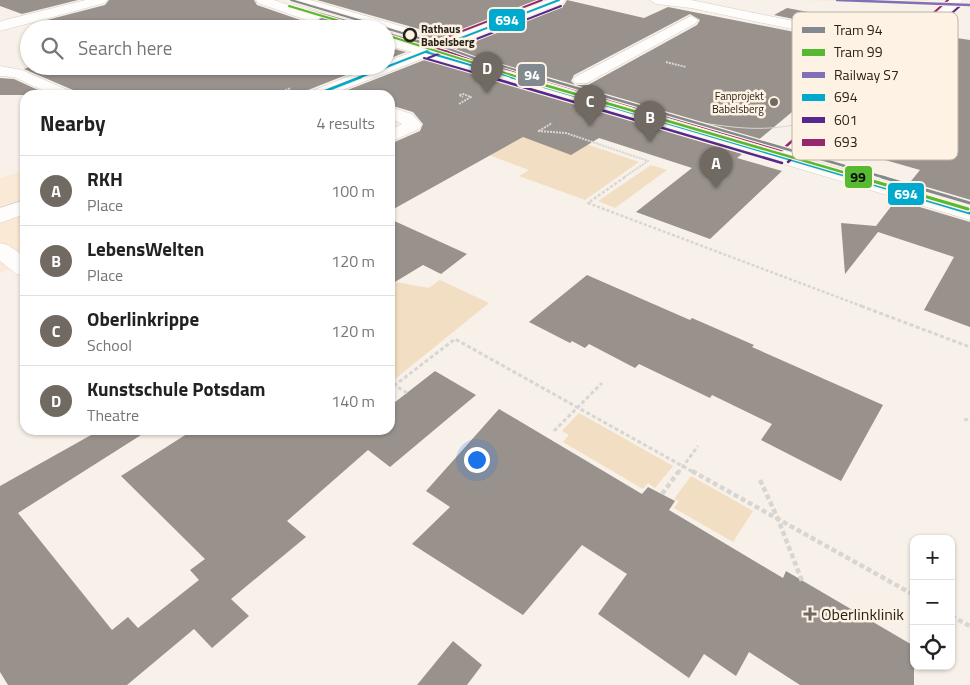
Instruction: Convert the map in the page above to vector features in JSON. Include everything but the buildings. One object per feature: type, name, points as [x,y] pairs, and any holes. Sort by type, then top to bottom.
[{"type":"street","points":[[26,20],[101,0]]},
{"type":"street","points":[[262,0],[322,20]]},
{"type":"street","points":[[297,0],[367,20]]},
{"type":"street","points":[[395,65],[559,0]]},
{"type":"street","points":[[656,0],[792,25]]},
{"type":"street","points":[[951,5],[970,11]]},
{"type":"street","points":[[581,80],[712,9]]},
{"type":"street","points":[[0,27],[20,22]]},
{"type":"street","points":[[395,28],[581,80],[718,124],[792,153]]},
{"type":"street","points":[[395,43],[792,153]]},
{"type":"street","points":[[407,46],[448,43],[480,60],[598,95],[718,124]]},
{"type":"street","points":[[0,71],[16,61],[17,57]]},
{"type":"street","points":[[0,71],[20,73]]},
{"type":"street","points":[[23,75],[55,90]]},
{"type":"street","points":[[336,90],[372,75]]},
{"type":"street","points":[[395,114],[406,118],[413,125],[395,134]]},
{"type":"street","points":[[789,152],[792,149]]},
{"type":"street","points":[[813,160],[970,213]]},
{"type":"street","points":[[821,160],[970,197]]},
{"type":"street","points":[[0,216],[20,208]]},
{"type":"street","points":[[0,250],[20,265]]},
{"type":"path","points":[[459,104],[471,97],[463,94],[459,96],[463,97]]},
{"type":"path","points":[[552,123],[538,131],[566,133],[648,161],[588,203],[970,347]]},
{"type":"path","points":[[395,384],[455,339],[910,593]]},
{"type":"path","points":[[554,431],[602,383]]},
{"type":"path","points":[[395,386],[407,393]]},
{"type":"path","points":[[964,420],[970,419]]},
{"type":"path","points":[[662,494],[698,446]]},
{"type":"path","points":[[760,480],[778,519],[802,581]]},
{"type":"path","points":[[955,618],[970,626]]},
{"type":"shaded area","points":[[801,0],[929,0],[923,4]]},
{"type":"shaded area","points":[[543,125],[560,135],[639,162],[585,200],[519,176],[529,170],[489,155]]},
{"type":"shaded area","points":[[651,165],[667,170],[615,208],[598,201]]},
{"type":"shaded area","points":[[20,172],[20,264],[0,273],[0,178]]},
{"type":"shaded area","points":[[440,280],[489,303],[395,379],[395,282],[429,288]]},
{"type":"shaded area","points":[[579,413],[673,466],[655,488],[648,483],[643,489],[563,442],[569,435],[562,431]]},
{"type":"shaded area","points":[[691,476],[753,511],[733,542],[674,508],[679,501],[674,499]]},
{"type":"tram line","name":"94","points":[[291,0],[358,20]]},
{"type":"tram line","name":"99","points":[[289,6],[336,20]]},
{"type":"tram line","name":"94","points":[[395,31],[474,58],[792,151]]},
{"type":"tram line","name":"99","points":[[395,38],[472,64],[792,158]]},
{"type":"tram line","points":[[691,121],[741,128],[772,128],[792,125]]},
{"type":"tram line","name":"99","points":[[800,160],[968,209]]},
{"type":"tram line","name":"94","points":[[823,160],[970,203]]},
{"type":"tram line","points":[[829,160],[848,171]]},
{"type":"rail line","name":"S7","points":[[837,0],[970,5]]},
{"type":"transit line","name":"693","points":[[424,46],[542,0]]},
{"type":"transit line","name":"694","points":[[395,64],[559,0]]},
{"type":"transit line","name":"693","points":[[935,12],[948,0]]},
{"type":"transit line","name":"601","points":[[953,12],[961,5]]},
{"type":"transit line","name":"601","points":[[428,58],[561,6]]},
{"type":"transit line","name":"693","points":[[428,46],[782,150],[792,141]]},
{"type":"transit line","name":"694","points":[[426,52],[970,213]]},
{"type":"transit line","name":"601","points":[[424,58],[782,163]]},
{"type":"transit line","name":"694","points":[[328,90],[366,75]]},
{"type":"transit line","name":"601","points":[[788,162],[792,158]]},
{"type":"place","name":"Rathaus Babelsberg","points":[[410,35]]},
{"type":"place","name":"Kunstschule Potsdam","points":[[487,93]]},
{"type":"place","name":"Fanprojekt Babelsberg","points":[[774,102]]},
{"type":"place","name":"Oberlinkrippe","points":[[590,126]]},
{"type":"place","name":"LebensWelten","points":[[650,142]]},
{"type":"place","name":"RKH","points":[[716,188]]},
{"type":"place","name":"Oberlinklinik","points":[[810,614]]}]
